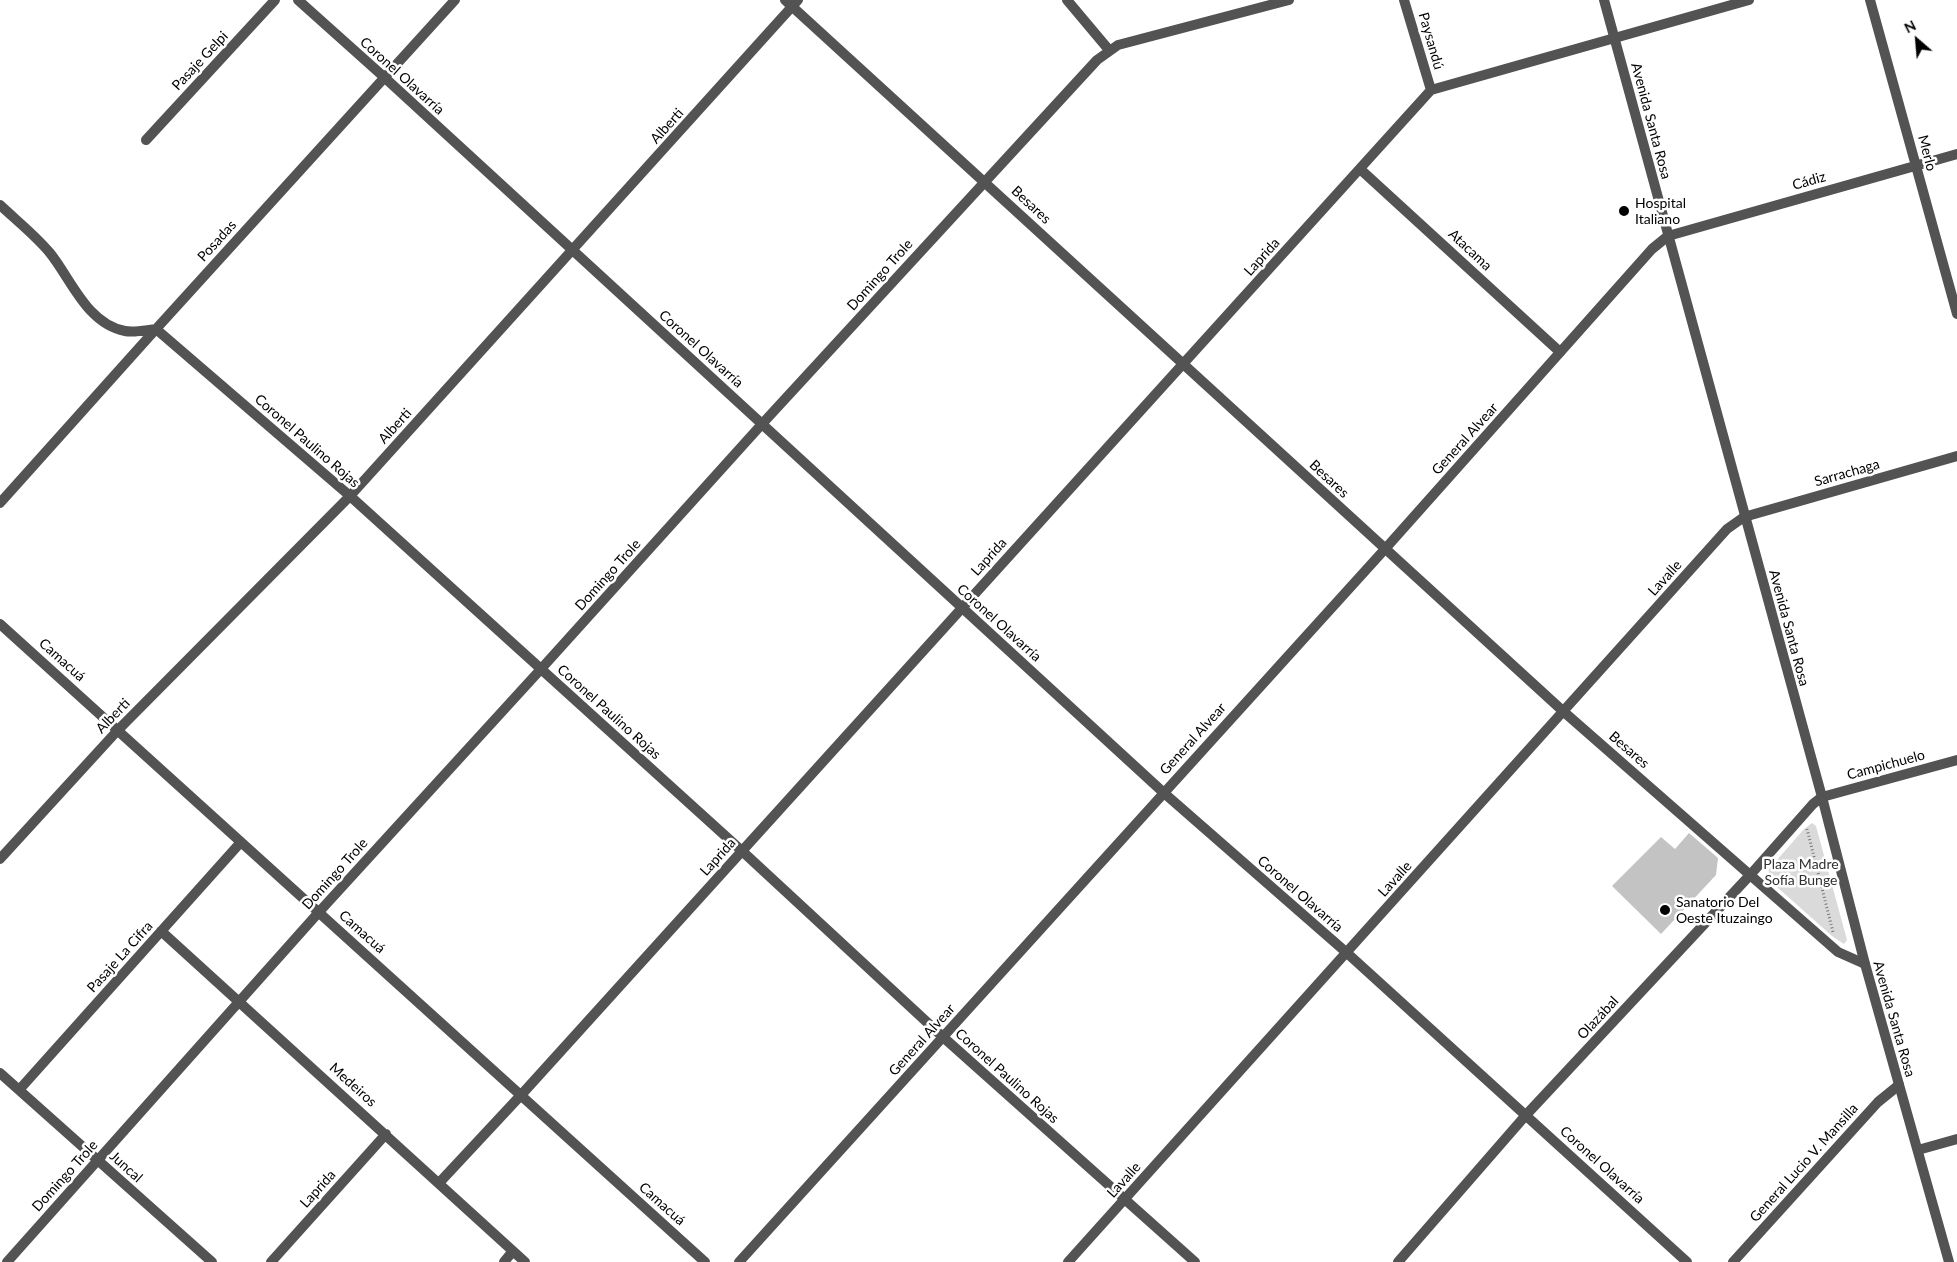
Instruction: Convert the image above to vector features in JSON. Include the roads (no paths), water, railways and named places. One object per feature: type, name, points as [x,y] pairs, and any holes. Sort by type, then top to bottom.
[{"type":"street","name":"Pasaje Gelpi","points":[[146,140],[275,0]]},
{"type":"street","name":"Coronel Olavarría","points":[[298,0],[1164,792],[1347,953],[1687,1262]]},
{"type":"street","name":"Posadas","points":[[0,503],[455,0]]},
{"type":"street","points":[[1068,0],[1109,50]]},
{"type":"street","name":"Domingo Trole","points":[[6,1262],[318,912],[1096,60],[1118,45],[1289,0]]},
{"type":"street","name":"Paysandú","points":[[1404,0],[1430,90]]},
{"type":"street","name":"Avenida Santa Rosa","points":[[1604,0],[1822,797],[1865,964],[1949,1262]]},
{"type":"street","points":[[1430,90],[1749,0]]},
{"type":"street","name":"Merlo","points":[[1870,0],[1957,314]]},
{"type":"street","name":"Besares","points":[[792,2],[984,181],[1564,712],[1838,952],[1865,964]]},
{"type":"street","name":"Alberti","points":[[0,859],[118,730],[350,496],[573,251],[792,2]]},
{"type":"street","name":"Laprida","points":[[440,1183],[1430,90]]},
{"type":"street","name":"Cádiz","points":[[1668,236],[1957,154]]},
{"type":"street","name":"Atacama","points":[[1360,169],[1560,352]]},
{"type":"street","points":[[0,205],[50,254],[82,301],[97,316],[109,325],[125,331],[156,329]]},
{"type":"street","name":"General Alvear","points":[[739,1262],[1385,549],[1652,249],[1668,236]]},
{"type":"street","name":"Coronel Paulino Rojas","points":[[156,329],[350,496],[742,851],[943,1037],[1195,1262]]},
{"type":"street","name":"Sarrachaga","points":[[1744,517],[1957,456]]},
{"type":"street","name":"Lavalle","points":[[1068,1262],[1727,529],[1744,517]]},
{"type":"street","name":"Camacuá","points":[[0,624],[522,1094],[705,1262]]},
{"type":"street","name":"Campichuelo","points":[[1822,797],[1957,760]]},
{"type":"street","name":"Olazábal","points":[[1398,1262],[1526,1115],[1751,874],[1803,814],[1822,797]]},
{"type":"street","name":"Pasaje La Cifra","points":[[19,1090],[241,842]]},
{"type":"street","name":"Medeiros","points":[[162,931],[525,1262]]},
{"type":"street","name":"Juncal","points":[[0,1073],[212,1262]]},
{"type":"street","name":"General Lucio V. Mansilla","points":[[1733,1262],[1878,1102],[1899,1085]]},
{"type":"street","name":"Laprida","points":[[271,1262],[386,1134]]},
{"type":"street","points":[[1918,1150],[1957,1139]]},
{"type":"street","points":[[504,1262],[513,1252]]},
{"type":"place","name":"Hospital Italiano","points":[[1624,211]]},
{"type":"place","name":"Sanatorio Del Oeste Ituzaingo","points":[[1665,910]]},
{"type":"park label","name":"Plaza Madre Sofía Bunge","points":[[1801,872]]}]
